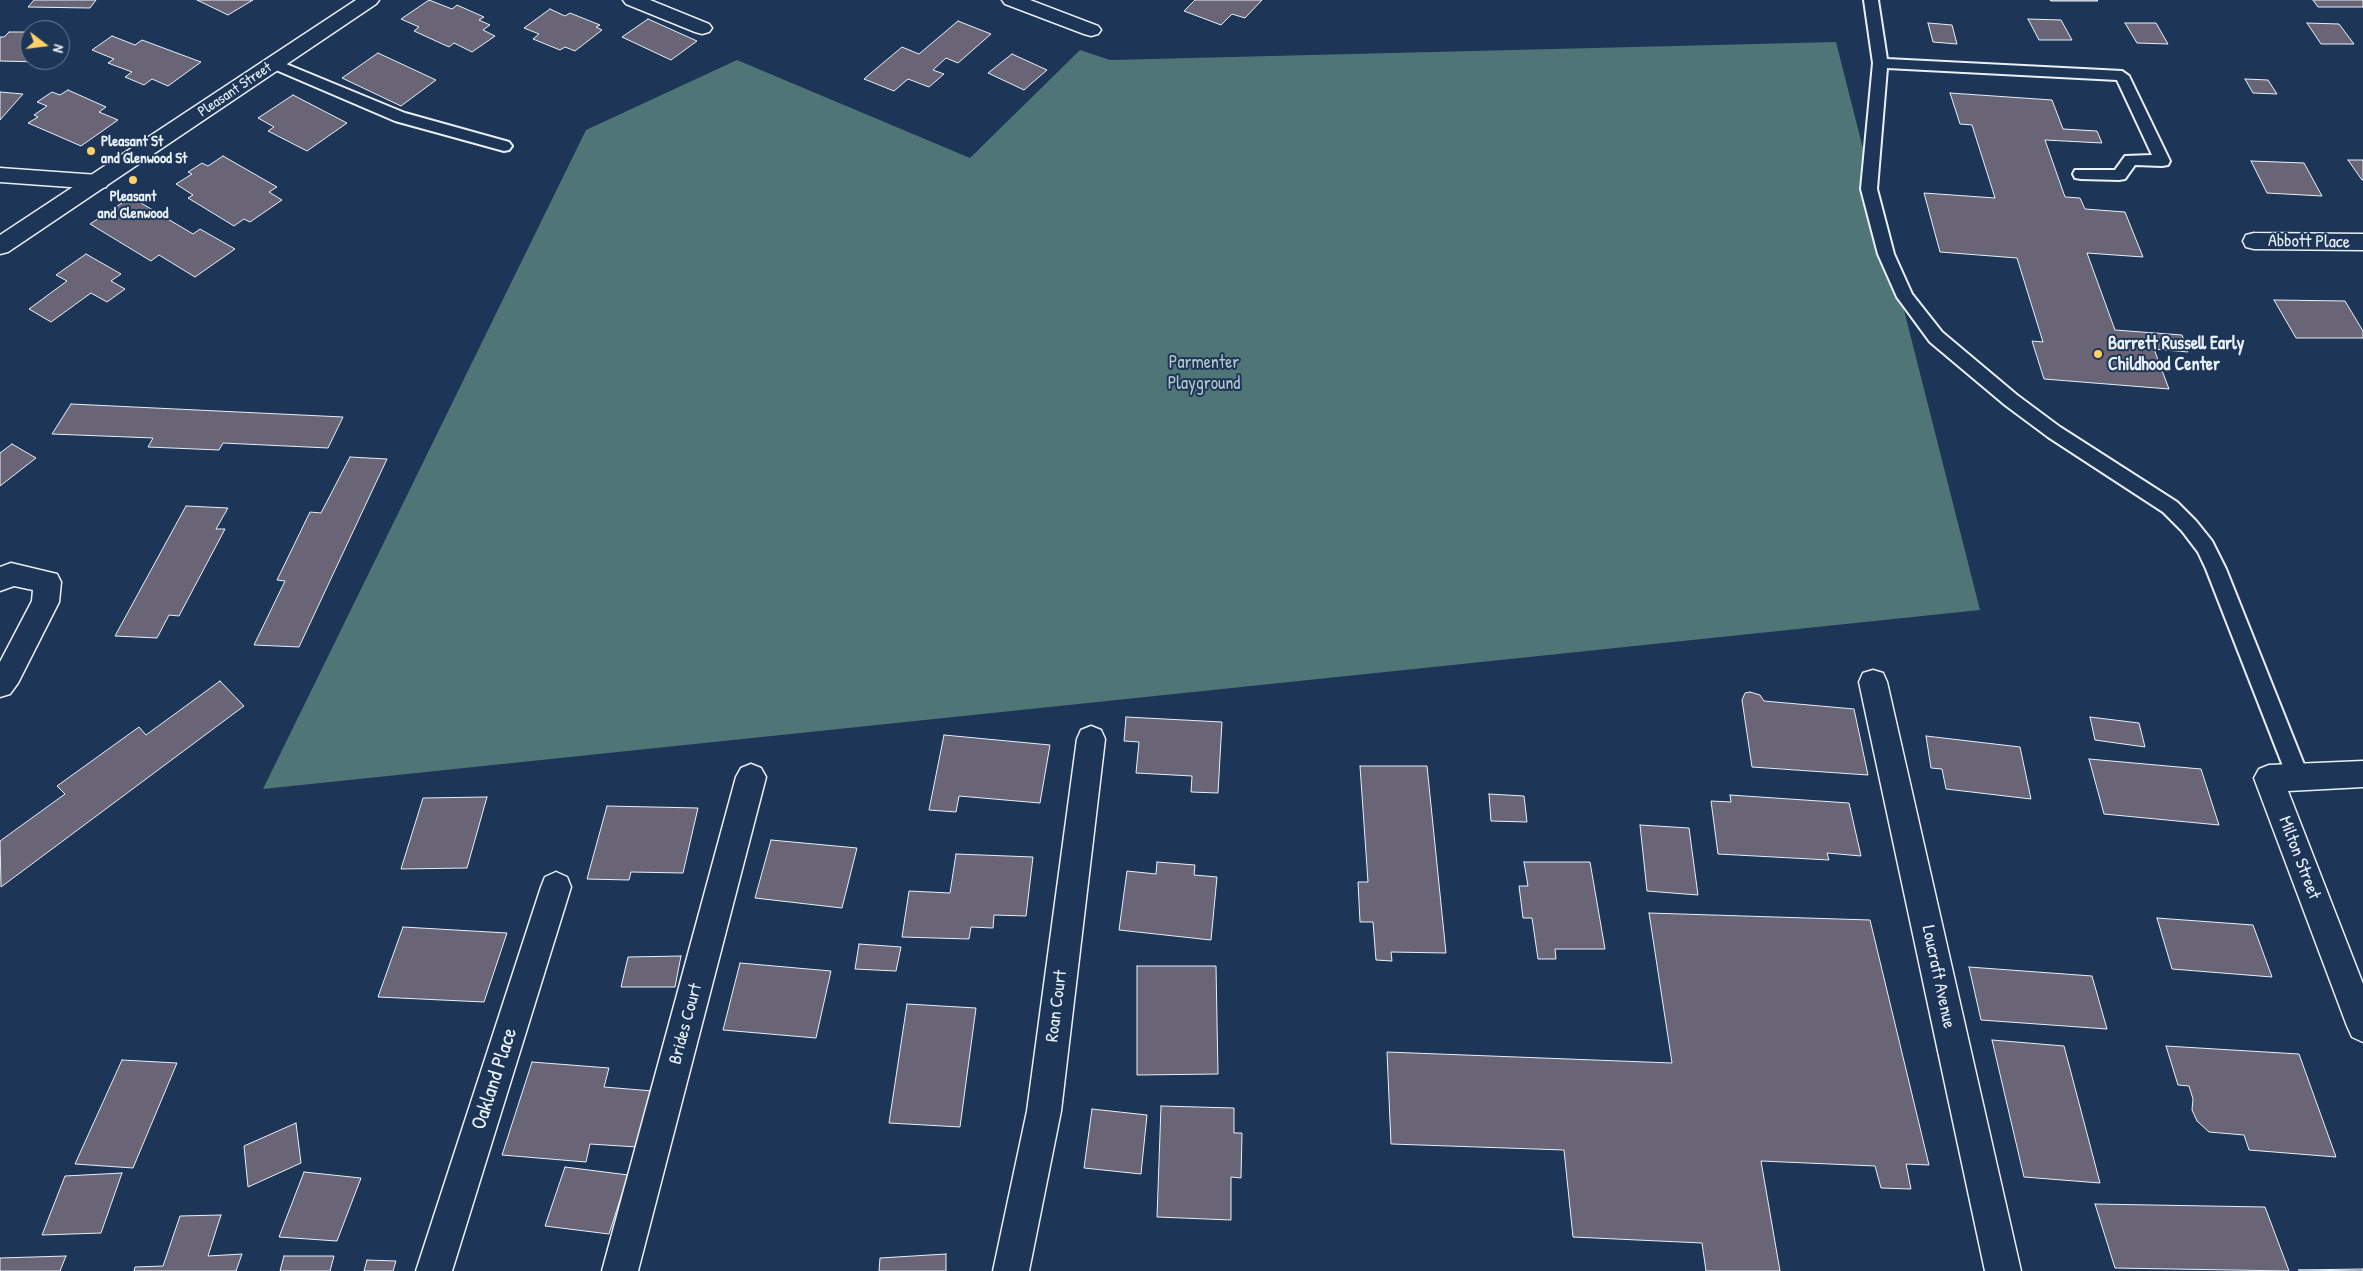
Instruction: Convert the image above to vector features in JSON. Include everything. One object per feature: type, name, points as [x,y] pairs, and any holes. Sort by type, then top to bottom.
[{"type":"street","name":"Pleasant Street","points":[[0,246],[369,0]]},
{"type":"street","points":[[632,0],[702,28]]},
{"type":"street","points":[[1012,0],[1091,30]]},
{"type":"street","points":[[0,175],[98,182]]},
{"type":"street","name":"Abbott Place","points":[[2254,241],[2363,242]]},
{"type":"street","points":[[0,580],[11,574],[48,582],[45,602],[8,674],[0,685]]},
{"type":"street","name":"Loucraft Avenue","points":[[1873,682],[2003,1271]]},
{"type":"street","name":"Roan Court","points":[[1011,1271],[1044,1111],[1091,738]]},
{"type":"street","name":"Milton Street","points":[[2363,774],[2269,778],[2363,1026]]},
{"type":"street","name":"Brides Court","points":[[620,1271],[751,776]]},
{"type":"street","name":"Oakland Place","points":[[434,1271],[556,887]]},
{"type":"lane","points":[[1871,0],[1880,63],[1876,136],[1869,189],[1886,254],[1905,297],[1936,337],[2011,400],[2054,432],[2170,507],[2189,526],[2205,547],[2216,569],[2298,777]]},
{"type":"lane","points":[[1880,63],[2122,76],[2162,161],[2131,160],[2119,175],[2081,174]]},
{"type":"lane","points":[[274,64],[400,118],[504,146]]},
{"type":"green space","name":"Parmenter Playground","points":[[1836,42],[1980,610],[263,789],[586,130],[737,60],[970,158],[1080,50],[1110,60]]},
{"type":"building","points":[[34,0],[96,0],[90,8],[28,7]]},
{"type":"building","points":[[197,0],[253,0],[228,15]]},
{"type":"building","points":[[429,0],[452,9],[457,5],[484,17],[479,20],[490,25],[483,30],[495,36],[472,52],[454,43],[449,47],[414,31],[419,27],[401,19]]},
{"type":"building","points":[[1195,0],[1262,0],[1245,18],[1232,14],[1221,25],[1184,11]]},
{"type":"building","points":[[2097,0],[2098,1],[2051,1]]},
{"type":"building","points":[[2313,0],[2363,0],[2363,7],[2318,7]]},
{"type":"building","points":[[550,9],[565,16],[570,13],[600,25],[596,27],[602,30],[575,51],[565,47],[560,50],[533,39],[539,34],[524,28]]},
{"type":"building","points":[[648,19],[697,41],[671,60],[622,37]]},
{"type":"building","points":[[2028,19],[2061,20],[2072,40],[2039,40]]},
{"type":"building","points":[[958,21],[991,34],[958,63],[946,58],[933,70],[944,74],[929,87],[908,79],[894,91],[864,79],[902,47],[919,54]]},
{"type":"building","points":[[1928,23],[1952,25],[1957,44],[1933,42]]},
{"type":"building","points":[[2125,23],[2156,23],[2168,44],[2137,43]]},
{"type":"building","points":[[2307,23],[2339,24],[2354,44],[2321,44]]},
{"type":"building","points":[[9,32],[20,32],[20,61],[0,61],[0,37],[4,37]]},
{"type":"building","points":[[112,36],[135,45],[142,40],[201,62],[168,86],[152,79],[144,85],[125,77],[132,72],[108,63],[114,59],[92,50]]},
{"type":"building","points":[[378,53],[436,80],[401,106],[342,78]]},
{"type":"building","points":[[1012,54],[1047,70],[1024,90],[988,73]]},
{"type":"building","points":[[2245,79],[2268,80],[2277,94],[2253,93]]},
{"type":"building","points":[[68,90],[106,107],[99,112],[118,120],[81,146],[28,123],[38,117],[34,115],[47,106],[37,102],[52,92],[60,95]]},
{"type":"building","points":[[0,92],[23,94],[0,120]]},
{"type":"building","points":[[1950,93],[2052,100],[2063,129],[2097,131],[2102,143],[2045,140],[2065,197],[2080,198],[2085,209],[2125,212],[2143,257],[2087,253],[2115,330],[2182,335],[2188,352],[2154,349],[2169,389],[2044,379],[2032,341],[2043,342],[2017,258],[1940,252],[1924,193],[1995,198],[1972,125],[1960,124]]},
{"type":"building","points":[[293,95],[347,123],[307,151],[268,131],[274,127],[258,118]]},
{"type":"building","points":[[223,156],[277,187],[269,192],[282,200],[250,222],[244,219],[234,226],[188,198],[193,195],[176,184],[192,174],[188,172],[202,163],[208,166]]},
{"type":"building","points":[[2348,160],[2363,160],[2363,180],[2362,180]]},
{"type":"building","points":[[2251,161],[2304,163],[2322,196],[2267,193]]},
{"type":"building","points":[[131,197],[193,234],[200,229],[235,249],[195,277],[159,255],[151,261],[90,224]]},
{"type":"building","points":[[86,254],[121,274],[111,281],[125,289],[107,302],[91,293],[51,322],[29,309],[67,281],[56,275]]},
{"type":"building","points":[[2274,300],[2345,301],[2363,331],[2363,338],[2296,338]]},
{"type":"building","points":[[71,404],[343,417],[328,448],[223,443],[219,450],[148,447],[153,438],[52,434]]},
{"type":"building","points":[[12,444],[36,458],[0,486],[0,453]]},
{"type":"building","points":[[350,457],[387,459],[299,647],[254,645],[285,581],[277,580],[310,512],[321,513]]},
{"type":"building","points":[[186,506],[228,508],[216,529],[225,529],[179,616],[169,615],[157,638],[115,636]]},
{"type":"building","points":[[220,681],[244,706],[1,887],[0,841],[65,794],[57,786],[139,727],[146,735]]},
{"type":"building","points":[[1750,692],[1760,695],[1764,701],[1854,709],[1868,775],[1752,767],[1742,700],[1745,693]]},
{"type":"building","points":[[1126,717],[1222,722],[1218,793],[1191,792],[1192,776],[1136,773],[1139,742],[1124,741]]},
{"type":"building","points":[[2090,717],[2139,723],[2145,747],[2095,740]]},
{"type":"building","points":[[944,735],[1050,745],[1040,803],[959,796],[956,812],[929,810]]},
{"type":"building","points":[[1926,736],[2020,747],[2031,799],[1946,789],[1942,769],[1931,768]]},
{"type":"building","points":[[2089,759],[2201,769],[2219,825],[2104,814]]},
{"type":"building","points":[[1360,766],[1427,766],[1446,953],[1391,952],[1392,961],[1376,960],[1373,922],[1360,922],[1358,882],[1368,882]]},
{"type":"building","points":[[1489,794],[1524,796],[1527,822],[1491,821]]},
{"type":"building","points":[[1730,795],[1849,803],[1861,856],[1827,853],[1829,860],[1718,854],[1711,801],[1731,802]]},
{"type":"building","points":[[487,797],[467,868],[401,869],[423,798]]},
{"type":"building","points":[[607,806],[698,808],[683,873],[631,872],[629,880],[587,879]]},
{"type":"building","points":[[1640,825],[1689,828],[1698,895],[1647,891]]},
{"type":"building","points":[[771,840],[857,848],[842,908],[755,898]]},
{"type":"building","points":[[956,854],[1033,857],[1026,916],[994,915],[993,928],[971,927],[969,939],[902,937],[909,891],[950,893]]},
{"type":"building","points":[[1157,862],[1195,865],[1194,875],[1217,877],[1211,940],[1119,930],[1127,871],[1156,874]]},
{"type":"building","points":[[1524,862],[1590,862],[1605,949],[1555,949],[1556,959],[1538,959],[1532,918],[1523,918],[1519,886],[1528,886]]},
{"type":"building","points":[[1649,913],[1870,920],[1929,1165],[1906,1164],[1911,1189],[1881,1188],[1875,1166],[1761,1161],[1780,1271],[1706,1271],[1702,1243],[1573,1237],[1564,1150],[1391,1144],[1387,1052],[1672,1063]]},
{"type":"building","points":[[2157,918],[2253,925],[2272,977],[2172,969]]},
{"type":"building","points":[[403,927],[507,933],[484,1002],[378,997]]},
{"type":"building","points":[[859,944],[901,947],[896,971],[855,969]]},
{"type":"building","points":[[681,956],[675,987],[621,987],[628,957]]},
{"type":"building","points":[[740,963],[831,971],[816,1038],[723,1030]]},
{"type":"building","points":[[1137,966],[1216,966],[1218,1074],[1137,1075]]},
{"type":"building","points":[[1969,967],[2092,976],[2107,1029],[1981,1020]]},
{"type":"building","points":[[907,1004],[976,1008],[960,1127],[889,1123]]},
{"type":"building","points":[[1992,1040],[2064,1046],[2100,1183],[2024,1177]]},
{"type":"building","points":[[2166,1046],[2299,1054],[2336,1157],[2249,1150],[2244,1135],[2209,1132],[2197,1121],[2192,1110],[2193,1099],[2189,1086],[2178,1085]]},
{"type":"building","points":[[122,1060],[177,1063],[133,1168],[75,1164]]},
{"type":"building","points":[[532,1062],[609,1068],[604,1087],[653,1091],[637,1147],[590,1144],[586,1162],[502,1155]]},
{"type":"building","points":[[1161,1106],[1234,1108],[1234,1133],[1242,1133],[1241,1178],[1231,1177],[1231,1220],[1157,1217]]},
{"type":"building","points":[[1092,1109],[1147,1115],[1141,1174],[1084,1168]]},
{"type":"building","points":[[296,1123],[301,1163],[248,1187],[244,1146]]},
{"type":"building","points":[[565,1167],[628,1175],[609,1234],[545,1226]]},
{"type":"building","points":[[304,1172],[361,1178],[337,1241],[279,1237]]},
{"type":"building","points":[[122,1173],[101,1233],[42,1235],[65,1176]]},
{"type":"building","points":[[2095,1204],[2265,1207],[2289,1271],[2115,1268]]},
{"type":"building","points":[[221,1215],[208,1256],[242,1254],[236,1271],[134,1271],[135,1267],[163,1266],[180,1216]]},
{"type":"building","points":[[946,1254],[946,1271],[879,1271],[880,1258]]},
{"type":"building","points":[[66,1256],[60,1271],[0,1271],[0,1258]]},
{"type":"building","points":[[284,1256],[334,1256],[330,1271],[280,1271]]},
{"type":"building","points":[[367,1260],[396,1261],[393,1271],[364,1271]]},
{"type":"building","points":[[2363,1269],[2363,1271],[2298,1270]]},
{"type":"place","name":"Pleasant St and Glenwood St","points":[[91,151]]},
{"type":"place","name":"Pleasant and Glenwood","points":[[133,180]]},
{"type":"place","name":"Barrett Russell Early Childhood Center","points":[[2098,354]]}]
